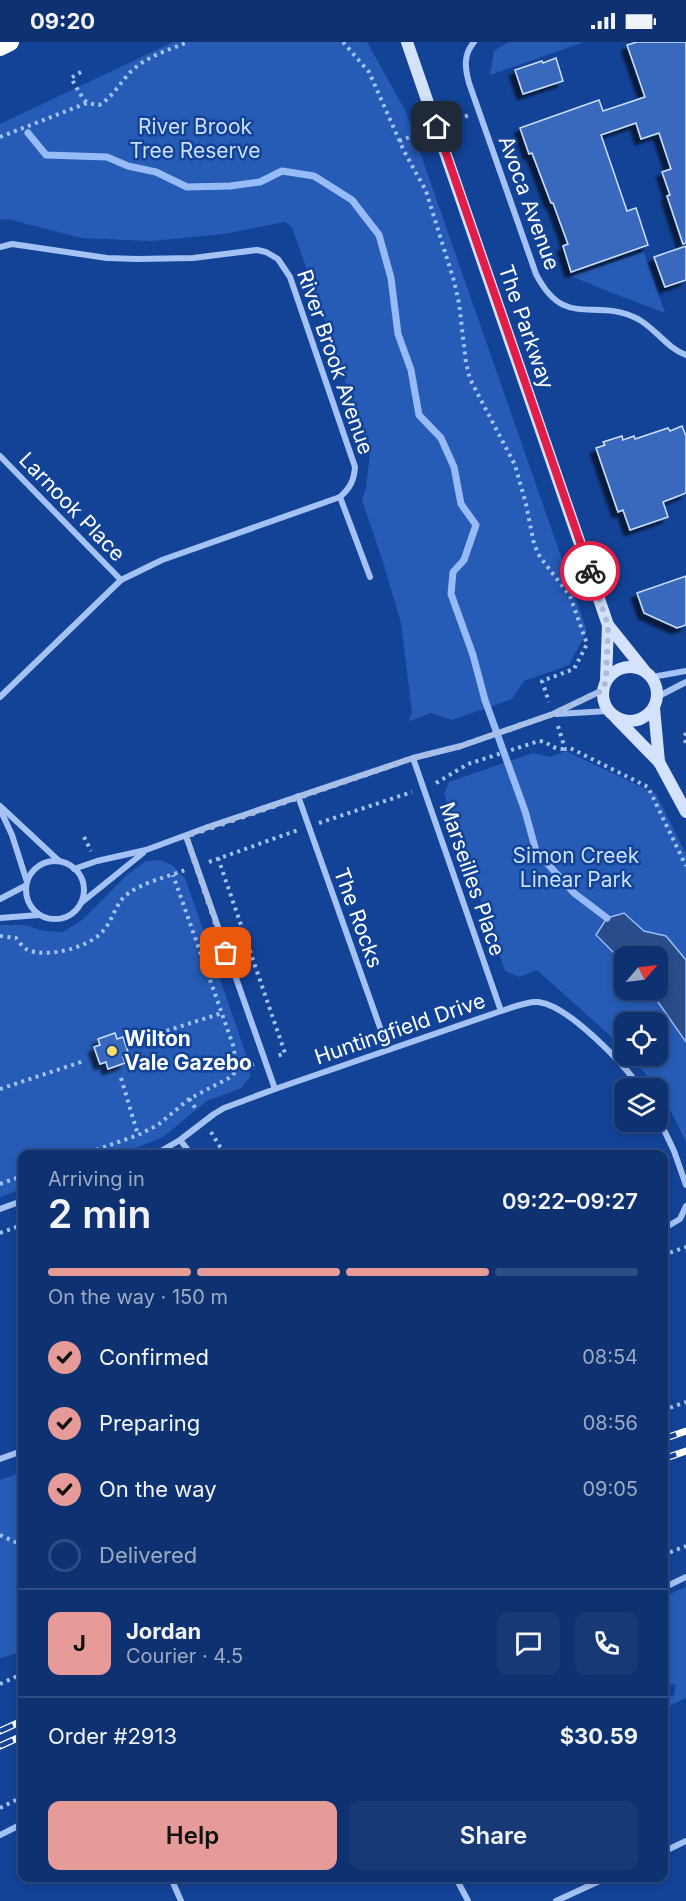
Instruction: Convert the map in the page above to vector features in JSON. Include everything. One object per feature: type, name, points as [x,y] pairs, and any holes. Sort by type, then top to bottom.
[{"type":"highway","points":[[0,47],[10,42]]},
{"type":"street","name":"The Parkway","points":[[407,42],[608,625],[648,673]]},
{"type":"street","name":"Avoca Avenue","points":[[474,42],[468,49],[466,59],[469,83],[543,289],[553,300],[564,306],[618,312],[638,319],[675,350],[686,355]]},
{"type":"street","name":"River Brook Avenue","points":[[0,247],[12,244],[107,258],[137,260],[193,258],[257,250],[273,255],[283,264],[290,277],[353,458],[355,467],[353,482],[348,491],[340,497]]},
{"type":"street","name":"Larnook Place","points":[[0,456],[121,580]]},
{"type":"street","points":[[0,698],[121,580],[162,560],[340,497],[370,577]]},
{"type":"street","name":"The Parkway","points":[[604,685],[608,625]]},
{"type":"street","points":[[74,869],[97,861],[146,850],[298,796],[413,758],[461,746],[553,714],[604,685],[618,669],[636,667],[648,673],[686,671]]},
{"type":"street","points":[[648,673],[657,690],[659,762]]},
{"type":"street","points":[[553,714],[612,714],[624,721],[641,719],[656,702],[686,682]]},
{"type":"street","points":[[604,685],[602,698],[612,714],[659,762],[686,812]]},
{"type":"street","name":"Marseilles Place","points":[[413,758],[501,1011]]},
{"type":"street","name":"The Rocks","points":[[298,796],[388,1050]]},
{"type":"street","points":[[0,808],[59,861],[74,869],[80,876],[84,894],[76,911],[68,917],[49,919],[40,915],[29,904],[26,884],[12,835],[0,808]]},
{"type":"street","points":[[186,836],[275,1089]]},
{"type":"street","points":[[81,903],[146,850]]},
{"type":"street","points":[[0,899],[26,884],[36,868],[51,861],[59,861]]},
{"type":"street","points":[[0,918],[40,915]]},
{"type":"street","name":"Huntingfield Drive","points":[[163,1150],[214,1114],[275,1089],[501,1011],[536,1002],[557,1009],[588,1032],[615,1056],[632,1078]]},
{"type":"street","points":[[665,1132],[686,1185]]},
{"type":"street","points":[[180,1140],[188,1150]]},
{"type":"street","points":[[0,1209],[18,1202]]},
{"type":"street","points":[[668,1226],[680,1219],[686,1206]]},
{"type":"street","points":[[0,1459],[18,1452]]},
{"type":"street","points":[[668,1586],[686,1577]]},
{"type":"street","points":[[0,1835],[18,1826]]},
{"type":"street","points":[[668,1850],[686,1841]]},
{"type":"street","points":[[173,1882],[181,1901]]},
{"type":"street","points":[[458,1882],[468,1901]]},
{"type":"street","points":[[556,1901],[597,1882]]},
{"type":"path","points":[[0,137],[87,103],[99,105],[136,67],[188,42]]},
{"type":"path","points":[[343,42],[369,72],[404,151],[426,191],[454,281],[470,379],[515,465],[534,544],[540,557],[570,596],[587,644],[574,669],[542,681],[565,749]]},
{"type":"path","points":[[81,72],[71,78],[87,103]]},
{"type":"path","points":[[686,733],[684,738],[686,743]]},
{"type":"path","points":[[0,936],[16,938],[25,948],[43,952],[73,949],[90,942],[103,932],[114,910],[129,892],[218,858],[437,783],[468,764],[534,742],[544,741],[553,748],[570,748],[648,788],[686,866]]},
{"type":"path","points":[[218,858],[285,1053],[237,1068]]},
{"type":"path","points":[[97,1150],[138,1136],[158,1125],[189,1099],[233,1075],[237,1068],[237,1059],[222,1013],[173,875]]},
{"type":"path","points":[[138,1040],[222,1013]]},
{"type":"path","points":[[0,1089],[84,1061]]},
{"type":"path","points":[[122,1078],[138,1136]]},
{"type":"path","points":[[0,1184],[18,1177]]},
{"type":"path","points":[[0,1233],[18,1226]]},
{"type":"path","points":[[668,1253],[686,1247]]},
{"type":"path","points":[[668,1408],[686,1402]]},
{"type":"path","points":[[0,1535],[18,1543]]},
{"type":"path","points":[[668,1553],[686,1546]]},
{"type":"path","points":[[0,1684],[18,1676]]},
{"type":"path","points":[[0,1808],[18,1799]]},
{"type":"green space","name":"River Brook Tree Reserve","points":[[173,42],[367,42],[406,112],[587,631],[569,665],[524,681],[512,699],[452,720],[431,713],[409,721],[412,712],[401,623],[362,500],[366,488],[370,453],[292,227],[285,222],[224,234],[151,241],[81,238],[8,219],[0,220],[0,124]]},
{"type":"green space","points":[[508,42],[584,42],[490,75],[494,51]]},
{"type":"green space","points":[[644,252],[665,313],[571,276]]},
{"type":"green space","name":"Simon Creek Linear Park","points":[[566,751],[656,794],[686,854],[686,1142],[668,1105],[668,1078],[649,1078],[639,1066],[668,1066],[668,1012],[614,1012],[614,1039],[537,970],[519,977],[505,971],[444,794],[449,782],[533,753],[550,757]]},
{"type":"green space","points":[[161,860],[172,865],[185,878],[248,1060],[250,1077],[241,1088],[207,1101],[163,1137],[131,1150],[18,1150],[18,1190],[0,1197],[0,925],[24,925],[45,931],[63,932],[82,920],[127,875],[146,861]]},
{"type":"green space","points":[[18,1473],[18,1653],[0,1658],[0,1480]]},
{"type":"green space","points":[[686,1587],[686,1698],[668,1707],[668,1695],[674,1696],[676,1685],[668,1684],[668,1595]]},
{"type":"shaded area","points":[[624,913],[644,931],[666,936],[686,960],[686,1042],[668,1016],[668,1012],[665,1012],[657,1000],[668,1000],[668,946],[614,946],[614,953],[596,935],[607,918]]},
{"type":"building","points":[[637,42],[686,42],[686,243],[683,244],[667,196],[670,195],[662,172],[671,169],[659,133],[641,139],[636,123],[601,135],[627,211],[636,208],[648,245],[571,272],[563,246],[568,244],[553,203],[551,203],[532,153],[529,154],[520,128],[599,100],[603,111],[645,97],[627,45]]},
{"type":"building","points":[[556,58],[563,81],[523,94],[515,70]]},
{"type":"building","points":[[686,246],[686,280],[665,287],[654,257]]},
{"type":"building","points":[[682,426],[686,436],[686,493],[663,502],[668,517],[630,530],[623,510],[618,512],[596,448],[605,445],[603,442],[622,436],[623,440],[634,436],[635,439],[668,428],[670,431]]},
{"type":"building","points":[[686,576],[686,625],[677,628],[644,613],[637,593]]},
{"type":"building","name":"Wilton Vale Gazebo","points":[[115,1033],[117,1039],[123,1037],[129,1055],[123,1057],[125,1063],[108,1069],[106,1062],[100,1064],[94,1047],[100,1045],[98,1039]]},
{"type":"waterway","points":[[28,133],[46,155],[107,157],[128,166],[156,172],[187,187],[230,186],[260,182],[282,171],[314,176],[352,200],[379,235],[391,278],[398,334],[411,370],[419,415],[441,438],[454,467],[461,504],[476,525],[464,560],[453,572],[451,594],[473,655],[485,700],[525,811],[536,851],[574,893],[607,918]]},
{"type":"railway","points":[[668,1437],[686,1431]]},
{"type":"railway","points":[[668,1457],[686,1451]]},
{"type":"railway","points":[[0,1731],[18,1723]]},
{"type":"railway","points":[[0,1746],[18,1738]]},
{"type":"way so far","points":[[226,953],[186,836],[428,753],[461,746],[553,714],[603,690],[606,680],[608,625],[590,571]]},
{"type":"place","name":"Wilton Vale Gazebo","points":[[112,1051]]},
{"type":"route","points":[[437,127],[590,571]]}]
